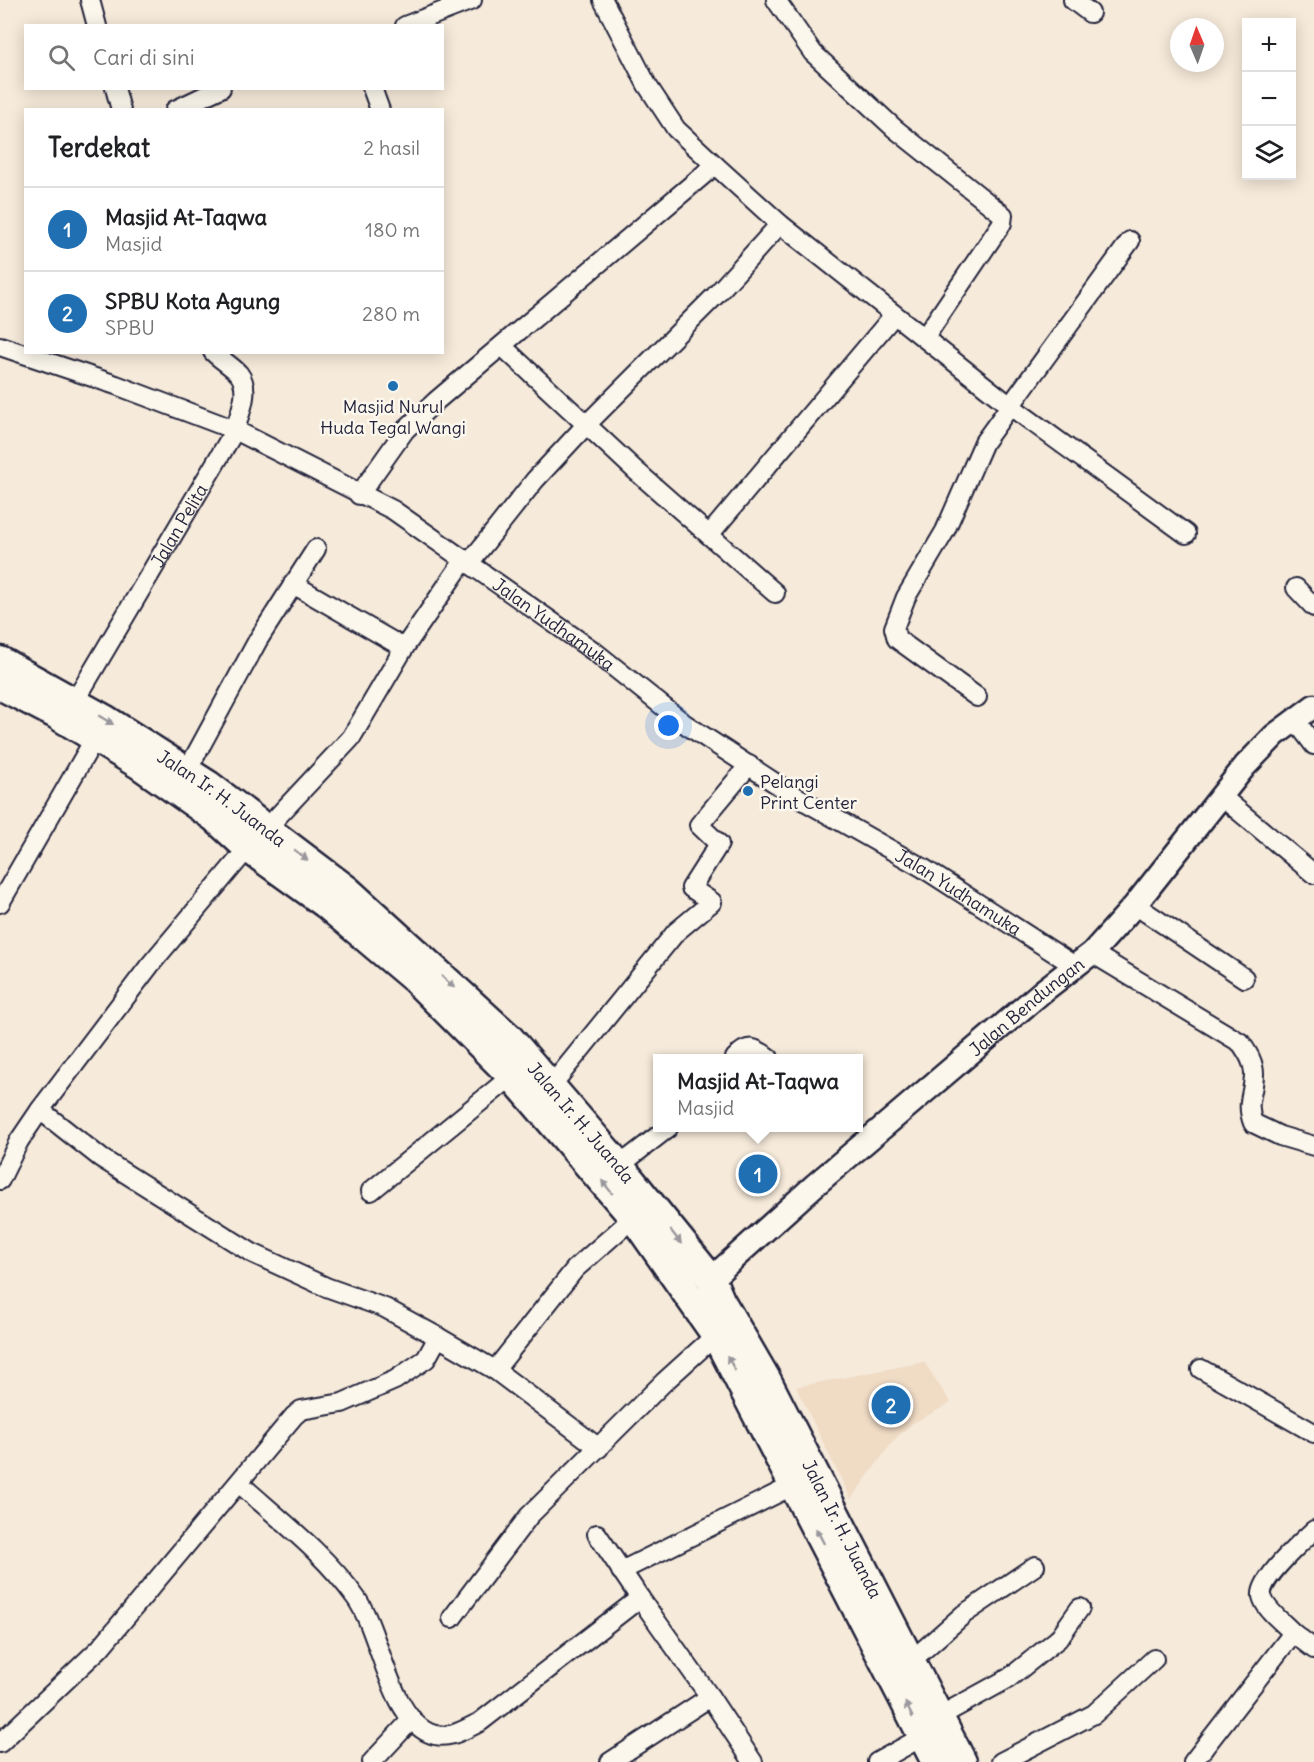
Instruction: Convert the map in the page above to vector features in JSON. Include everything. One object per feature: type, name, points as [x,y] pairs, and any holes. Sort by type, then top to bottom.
[{"type":"highway","name":"Jalan Ir. H. Juanda","points":[[6,676],[75,702],[187,771],[307,890],[416,980],[711,1279],[720,1300],[761,1370],[804,1480],[931,1726],[962,1762]]},
{"type":"highway","name":"Jalan Ir. H. Juanda","points":[[6,676],[95,738],[140,765],[213,817],[258,839],[348,891],[509,1038],[551,1086],[619,1166],[641,1210],[911,1661],[931,1726],[936,1762]]},
{"type":"street","points":[[90,0],[96,24]]},
{"type":"street","points":[[410,24],[472,0]]},
{"type":"street","points":[[603,0],[647,85],[676,129],[715,165],[780,224],[894,315],[1009,405],[1186,534]]},
{"type":"street","points":[[776,0],[813,53],[894,128],[1002,215],[1002,223],[925,337]]},
{"type":"street","points":[[1073,0],[1090,13]]},
{"type":"street","points":[[116,90],[120,108]]},
{"type":"street","points":[[179,108],[217,90]]},
{"type":"street","points":[[373,90],[379,108]]},
{"type":"street","points":[[358,495],[405,430],[715,165]]},
{"type":"street","points":[[0,1180],[19,1141],[40,1110],[150,965],[258,839],[351,738],[404,648],[468,561],[535,480],[587,424],[715,296],[780,224]]},
{"type":"street","points":[[976,697],[897,639],[894,628],[906,597],[950,522],[984,442],[1130,241]]},
{"type":"street","points":[[709,535],[894,315]]},
{"type":"street","name":"Jalan Yudhamuka","points":[[0,346],[116,385],[236,430],[358,495],[393,510],[595,652],[685,724],[792,794],[1084,959],[1241,1043],[1251,1058],[1254,1075],[1248,1109],[1253,1123],[1280,1136],[1314,1146]]},
{"type":"street","points":[[502,346],[776,593]]},
{"type":"street","name":"Jalan Pelita","points":[[75,702],[236,430],[246,394],[243,382],[239,374],[215,354]]},
{"type":"street","points":[[187,771],[258,640],[316,549]]},
{"type":"street","points":[[293,584],[404,648]]},
{"type":"street","points":[[1296,588],[1314,608]]},
{"type":"street","name":"Jalan Bendungan","points":[[711,1279],[865,1132],[1084,959],[1135,905],[1260,750],[1314,706]]},
{"type":"street","points":[[1295,720],[1314,745]]},
{"type":"street","points":[[0,903],[95,738]]},
{"type":"street","points":[[551,1086],[676,932],[712,902],[691,888],[719,844],[699,825],[749,765]]},
{"type":"street","points":[[1222,797],[1314,874]]},
{"type":"street","points":[[1135,905],[1244,978]]},
{"type":"street","points":[[740,1054],[748,1047],[755,1047],[763,1054]]},
{"type":"street","points":[[371,1191],[512,1076]]},
{"type":"street","points":[[40,1110],[101,1158],[252,1253],[326,1287],[385,1308],[495,1370],[599,1448]]},
{"type":"street","points":[[619,1166],[663,1132]]},
{"type":"street","points":[[495,1370],[575,1269],[641,1210]]},
{"type":"street","points":[[452,1618],[530,1516],[664,1382],[716,1335]]},
{"type":"street","points":[[0,1743],[100,1648],[294,1416],[302,1410],[333,1406],[395,1380],[426,1359],[438,1337]]},
{"type":"street","points":[[1201,1369],[1314,1433]]},
{"type":"street","points":[[621,1571],[804,1480]]},
{"type":"street","points":[[239,1483],[322,1558],[357,1599],[371,1625],[388,1678],[412,1719],[429,1733],[453,1736],[480,1722],[640,1598]]},
{"type":"street","points":[[1314,1530],[1265,1581],[1261,1594],[1265,1604],[1293,1633],[1314,1649]]},
{"type":"street","points":[[597,1534],[753,1762]]},
{"type":"street","points":[[911,1661],[964,1614],[1035,1566]]},
{"type":"street","points":[[878,1762],[1009,1678],[1058,1639],[1080,1608]]},
{"type":"street","points":[[1193,1762],[1293,1633]]},
{"type":"street","points":[[1000,1762],[1094,1714],[1154,1659]]},
{"type":"street","points":[[610,1762],[710,1697]]},
{"type":"street","points":[[372,1762],[412,1719]]},
{"type":"shaded area","points":[[924,1362],[951,1403],[911,1424],[894,1440],[851,1499],[796,1387]]},
{"type":"place","name":"Masjid Nurul Huda Tegal Wangi","points":[[393,386]]},
{"type":"place","name":"Pelangi Print Center","points":[[748,791]]},
{"type":"place","name":"Masjid At-Taqwa","points":[[758,1174]]},
{"type":"place","name":"SPBU Kota Agung","points":[[891,1405]]}]
